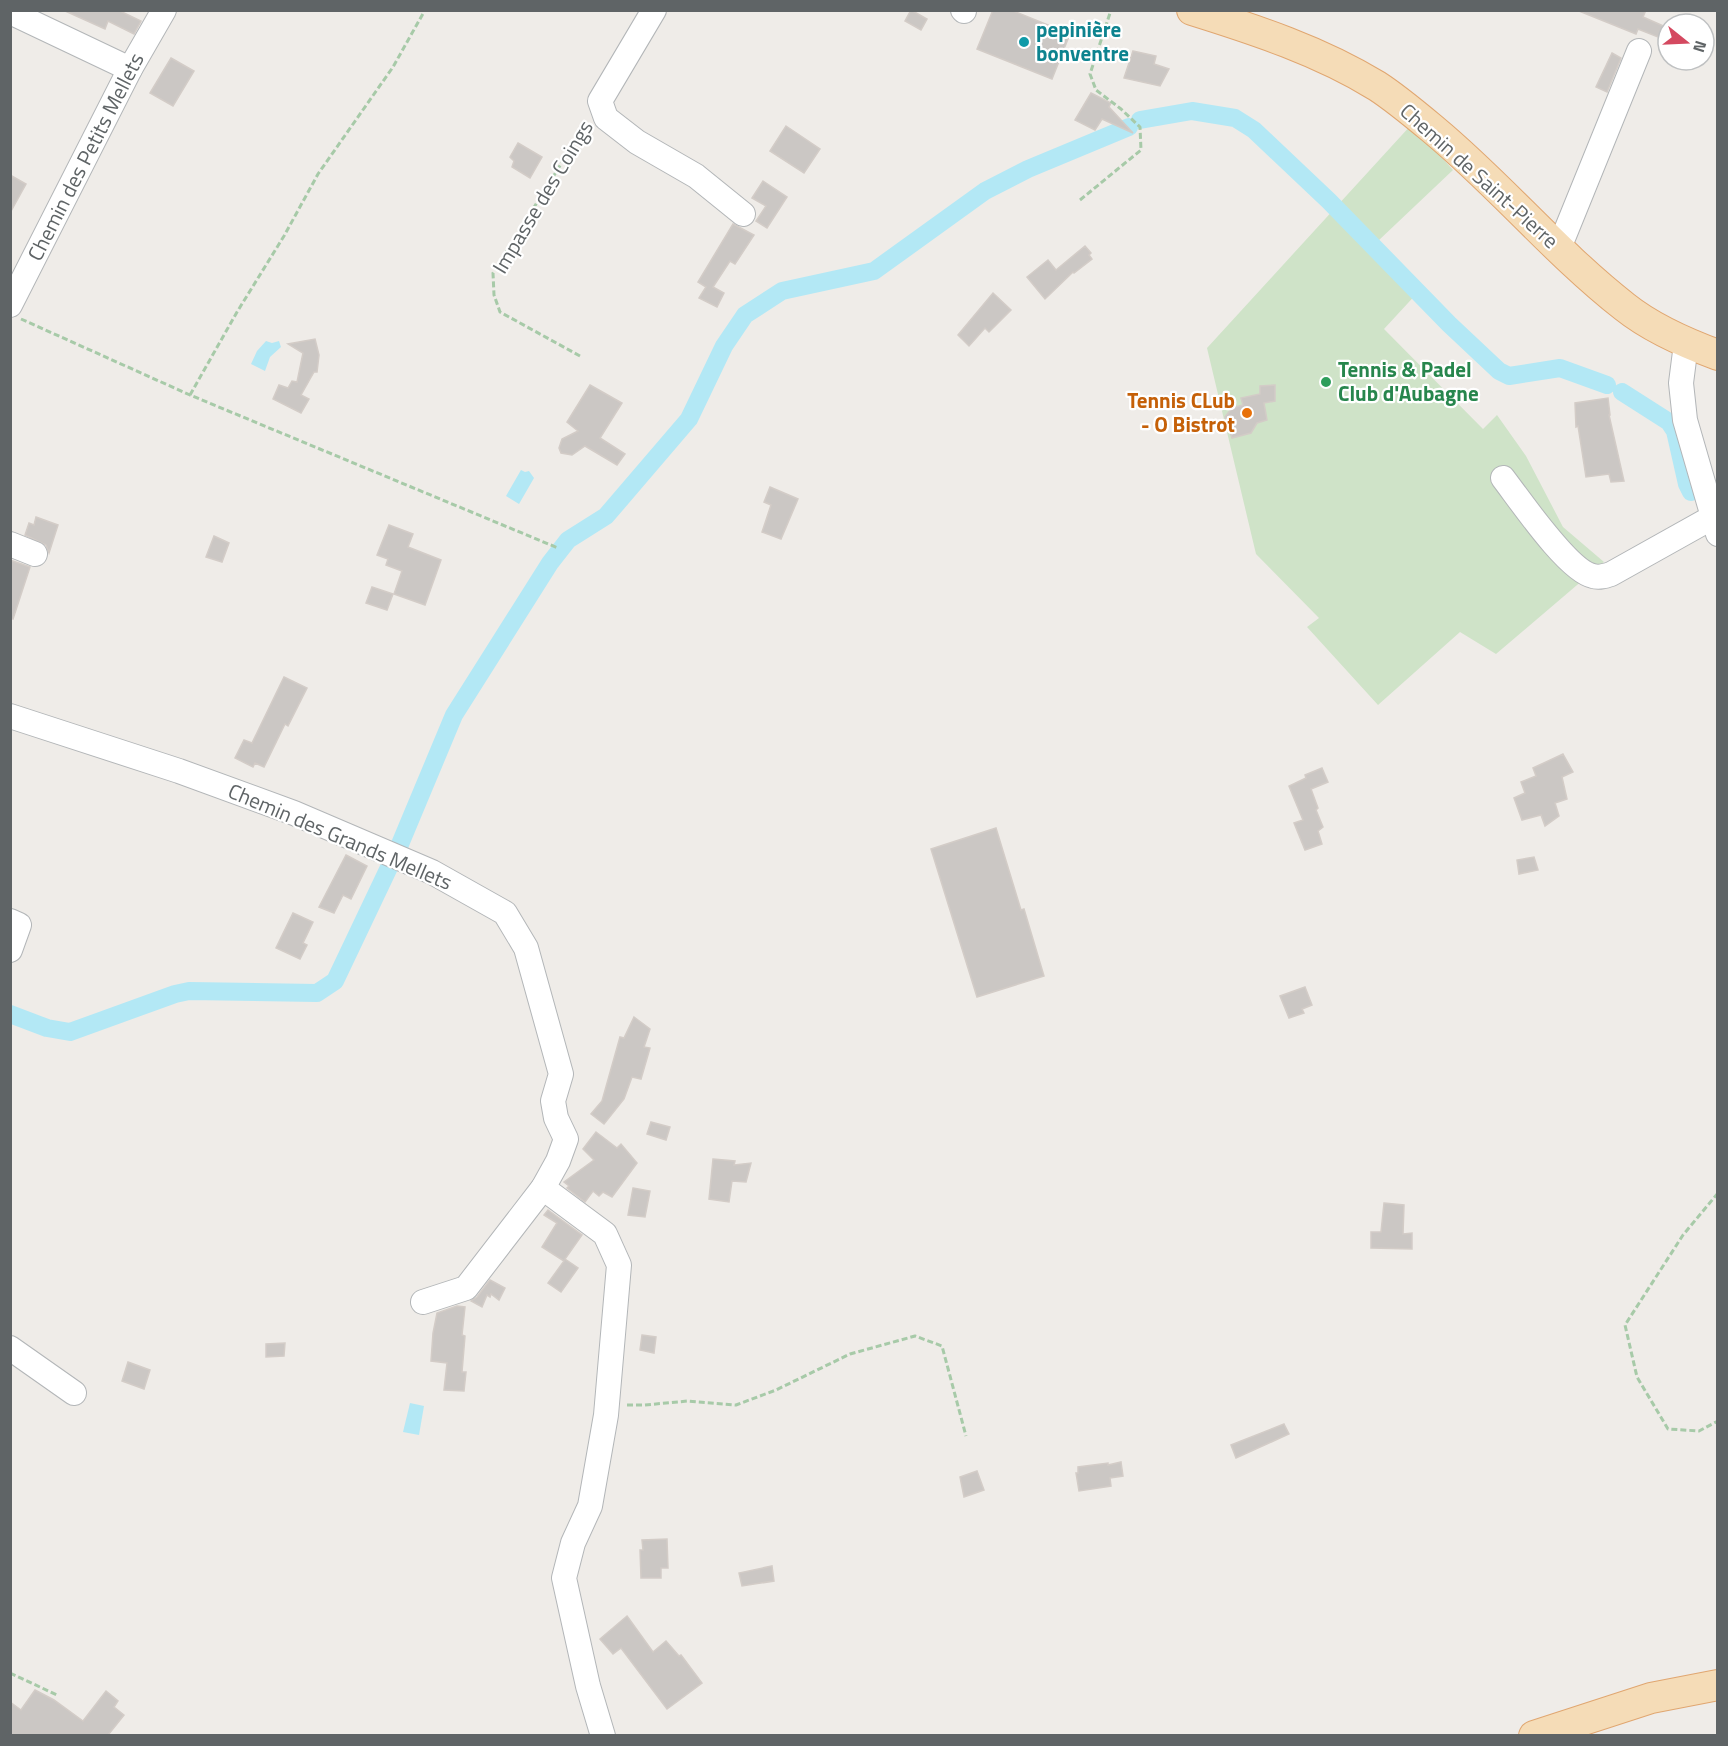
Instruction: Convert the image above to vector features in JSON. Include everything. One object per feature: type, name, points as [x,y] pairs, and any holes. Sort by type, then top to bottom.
[{"type":"main road","name":"Chemin de Saint-Pierre","points":[[1192,10],[1245,26],[1317,55],[1378,87],[1436,131],[1558,248],[1626,309],[1686,344],[1718,355]]},
{"type":"main road","points":[[1534,1736],[1651,1698],[1718,1685]]},
{"type":"street","name":"Chemin des Petits Mellets","points":[[16,312],[130,69],[164,10]]},
{"type":"street","name":"Impasse des Coings","points":[[654,10],[600,101],[606,118],[637,142],[696,176],[743,214]]},
{"type":"street","points":[[10,12],[130,69]]},
{"type":"street","points":[[1558,248],[1639,51]]},
{"type":"street","points":[[1503,478],[1552,544],[1583,573],[1594,577],[1611,574],[1715,526],[1685,420],[1681,383],[1686,344]]},
{"type":"street","points":[[10,544],[35,554]]},
{"type":"street","name":"Chemin des Grands Mellets","points":[[10,716],[179,771],[294,813],[432,872],[505,913],[526,948],[561,1074],[553,1101],[555,1118],[566,1139],[558,1161],[543,1188],[466,1288],[423,1302]]},
{"type":"street","points":[[10,921],[19,925],[10,950]]},
{"type":"street","points":[[543,1188],[604,1234],[619,1265],[607,1404],[590,1506],[573,1543],[564,1578],[588,1686],[603,1736]]},
{"type":"street","points":[[10,1348],[74,1393]]},
{"type":"path","points":[[190,395],[318,174],[393,67],[425,10]]},
{"type":"path","points":[[1080,200],[1141,150],[1140,127],[1096,90],[1090,74],[1111,10]]},
{"type":"path","name":"Impasse des Coings","points":[[580,356],[500,312],[494,295],[493,273],[600,101]]},
{"type":"path","points":[[16,312],[115,363],[558,548]]},
{"type":"path","points":[[1718,1193],[1683,1235],[1625,1325],[1637,1377],[1668,1429],[1699,1431],[1718,1421]]},
{"type":"path","points":[[607,1404],[645,1406],[688,1401],[736,1405],[776,1390],[850,1354],[915,1336],[942,1346],[966,1436]]},
{"type":"path","points":[[10,1673],[57,1695]]},
{"type":"green space","name":"Tennis & Padel Club d'Aubagne","points":[[1412,124],[1453,170],[1378,241],[1420,290],[1384,329],[1483,429],[1497,415],[1526,456],[1563,527],[1604,562],[1496,654],[1460,632],[1378,705],[1307,627],[1319,618],[1256,554],[1207,348]]},
{"type":"water","points":[[266,341],[272,343],[279,341],[281,347],[270,357],[265,371],[251,364],[257,351]]},
{"type":"water","points":[[521,470],[529,471],[534,478],[519,504],[506,496]]},
{"type":"water","points":[[410,1403],[424,1406],[419,1435],[403,1432]]},
{"type":"building","points":[[63,10],[118,10],[141,21],[134,34],[108,21],[105,29]]},
{"type":"building","points":[[911,10],[927,19],[921,30],[905,21]]},
{"type":"building","name":"pepinière bonventre","points":[[993,10],[1011,10],[1070,34],[1052,79],[977,49]]},
{"type":"building","points":[[1646,10],[1643,17],[1656,23],[1656,36],[1638,29],[1636,34],[1579,11]]},
{"type":"building","points":[[1133,51],[1156,56],[1154,64],[1169,69],[1160,86],[1124,78]]},
{"type":"building","points":[[1612,53],[1621,58],[1607,92],[1596,87]]},
{"type":"building","points":[[171,58],[194,71],[173,106],[150,93]]},
{"type":"building","points":[[1091,93],[1111,103],[1109,107],[1133,133],[1102,119],[1095,130],[1075,120]]},
{"type":"building","points":[[786,126],[820,149],[804,173],[770,151]]},
{"type":"building","points":[[518,143],[542,157],[530,178],[512,167],[514,161],[510,157]]},
{"type":"building","points":[[10,175],[26,184],[10,213]]},
{"type":"building","points":[[763,181],[787,197],[767,228],[756,221],[766,206],[752,198]]},
{"type":"building","points":[[733,224],[754,235],[735,264],[730,261],[713,287],[724,293],[717,307],[699,298],[706,287],[698,282]]},
{"type":"building","points":[[1085,246],[1091,253],[1089,255],[1092,259],[1073,272],[1045,299],[1027,277],[1048,260],[1056,270]]},
{"type":"building","points":[[993,293],[1011,310],[989,332],[985,328],[969,346],[958,335]]},
{"type":"building","points":[[315,339],[319,355],[317,372],[314,372],[301,395],[309,399],[301,413],[273,399],[279,385],[288,388],[292,381],[297,382],[303,353],[288,344]]},
{"type":"building","points":[[590,385],[622,403],[600,438],[625,454],[617,465],[585,446],[572,455],[561,453],[559,448],[562,439],[578,431],[567,422]]},
{"type":"building","name":"Tennis CLub - O Bistrot","points":[[1275,385],[1275,401],[1264,403],[1267,420],[1257,423],[1251,433],[1232,438],[1225,417],[1232,408],[1243,405],[1241,398],[1260,394],[1260,386]]},
{"type":"building","points":[[1608,398],[1609,415],[1624,481],[1611,482],[1609,474],[1586,477],[1578,426],[1576,427],[1575,403]]},
{"type":"building","points":[[770,487],[798,499],[781,539],[762,532],[771,505],[764,502]]},
{"type":"building","points":[[36,517],[58,525],[49,553],[46,545],[25,535],[29,523],[34,525]]},
{"type":"building","points":[[389,525],[413,534],[408,547],[441,560],[425,605],[394,594],[402,571],[386,565],[388,559],[377,555]]},
{"type":"building","points":[[214,536],[229,543],[222,562],[206,557]]},
{"type":"building","points":[[10,560],[30,567],[13,619],[10,618]]},
{"type":"building","points":[[372,587],[393,594],[387,610],[366,603]]},
{"type":"building","points":[[284,677],[307,688],[288,726],[285,724],[264,767],[255,763],[253,767],[235,758],[244,740],[252,743]]},
{"type":"building","points":[[1563,754],[1573,772],[1562,777],[1567,799],[1555,803],[1559,816],[1545,826],[1541,815],[1522,820],[1514,798],[1525,793],[1521,782],[1536,776],[1533,768]]},
{"type":"building","points":[[1322,768],[1328,782],[1311,789],[1323,827],[1318,831],[1322,844],[1305,850],[1294,823],[1303,820],[1289,786],[1306,778],[1305,775]]},
{"type":"building","points":[[996,828],[1044,976],[977,997],[931,849]]},
{"type":"building","points":[[346,855],[367,866],[351,899],[343,895],[334,913],[319,907]]},
{"type":"building","points":[[1534,857],[1538,870],[1519,874],[1517,860]]},
{"type":"building","points":[[293,913],[313,922],[303,943],[307,945],[300,959],[276,948]]},
{"type":"building","points":[[1305,987],[1312,1005],[1302,1009],[1304,1013],[1289,1018],[1280,996]]},
{"type":"building","points":[[634,1017],[650,1029],[644,1047],[650,1048],[641,1079],[632,1077],[624,1099],[604,1124],[591,1114],[602,1101],[620,1037],[624,1038]]},
{"type":"building","points":[[651,1122],[670,1127],[666,1140],[647,1134]]},
{"type":"building","points":[[596,1132],[617,1148],[621,1144],[637,1163],[612,1197],[603,1192],[599,1196],[593,1191],[585,1202],[567,1188],[569,1186],[564,1182],[594,1160],[583,1149]]},
{"type":"building","points":[[713,1159],[735,1161],[734,1165],[751,1163],[746,1182],[732,1181],[729,1202],[709,1199]]},
{"type":"building","points":[[633,1188],[650,1191],[645,1217],[628,1215]]},
{"type":"building","points":[[1384,1203],[1404,1205],[1403,1234],[1412,1233],[1412,1249],[1371,1248],[1371,1232],[1381,1232]]},
{"type":"building","points":[[548,1210],[582,1235],[565,1259],[578,1268],[561,1292],[548,1283],[564,1261],[542,1247],[557,1223],[544,1215]]},
{"type":"building","points":[[490,1280],[505,1288],[499,1300],[491,1294],[490,1297],[487,1295],[482,1307],[471,1301],[477,1297]]},
{"type":"building","points":[[457,1306],[465,1307],[462,1335],[465,1336],[462,1372],[466,1372],[464,1391],[444,1390],[447,1363],[431,1361],[437,1313]]},
{"type":"building","points":[[642,1335],[656,1337],[654,1353],[640,1350]]},
{"type":"building","points":[[285,1343],[284,1356],[266,1357],[266,1344]]},
{"type":"building","points":[[128,1362],[150,1370],[144,1389],[122,1381]]},
{"type":"building","points":[[1284,1424],[1289,1434],[1236,1458],[1231,1445]]},
{"type":"building","points":[[1121,1462],[1123,1476],[1110,1478],[1111,1486],[1079,1491],[1076,1473],[1078,1473],[1078,1467]]},
{"type":"building","points":[[977,1471],[984,1490],[964,1497],[960,1477]]},
{"type":"building","points":[[667,1539],[668,1568],[661,1568],[661,1578],[641,1578],[642,1540]]},
{"type":"building","points":[[772,1566],[774,1581],[742,1586],[739,1573]]},
{"type":"building","points":[[627,1616],[653,1652],[666,1641],[679,1656],[681,1655],[702,1683],[667,1709],[621,1648],[613,1654],[600,1639]]},
{"type":"building","points":[[35,1690],[54,1700],[83,1721],[106,1691],[118,1701],[114,1707],[124,1715],[108,1735],[10,1736],[10,1702],[21,1710]]},
{"type":"waterway","points":[[1140,120],[1192,111],[1235,118],[1254,130],[1329,201],[1449,324],[1499,371],[1509,376],[1560,368],[1607,385]]},
{"type":"waterway","points":[[398,849],[454,715],[550,563],[568,540],[606,516],[689,419],[724,346],[745,315],[782,291],[874,271],[985,191],[1028,169],[1129,127]]},
{"type":"waterway","points":[[1622,392],[1669,422],[1675,431],[1687,484],[1691,492]]},
{"type":"waterway","points":[[10,1014],[47,1028],[70,1032],[189,991],[317,993],[335,981],[393,859]]},
{"type":"place","name":"pepinière bonventre","points":[[1024,42]]},
{"type":"place","name":"Tennis & Padel Club d'Aubagne","points":[[1326,382]]},
{"type":"place","name":"Tennis CLub - O Bistrot","points":[[1247,413]]}]
